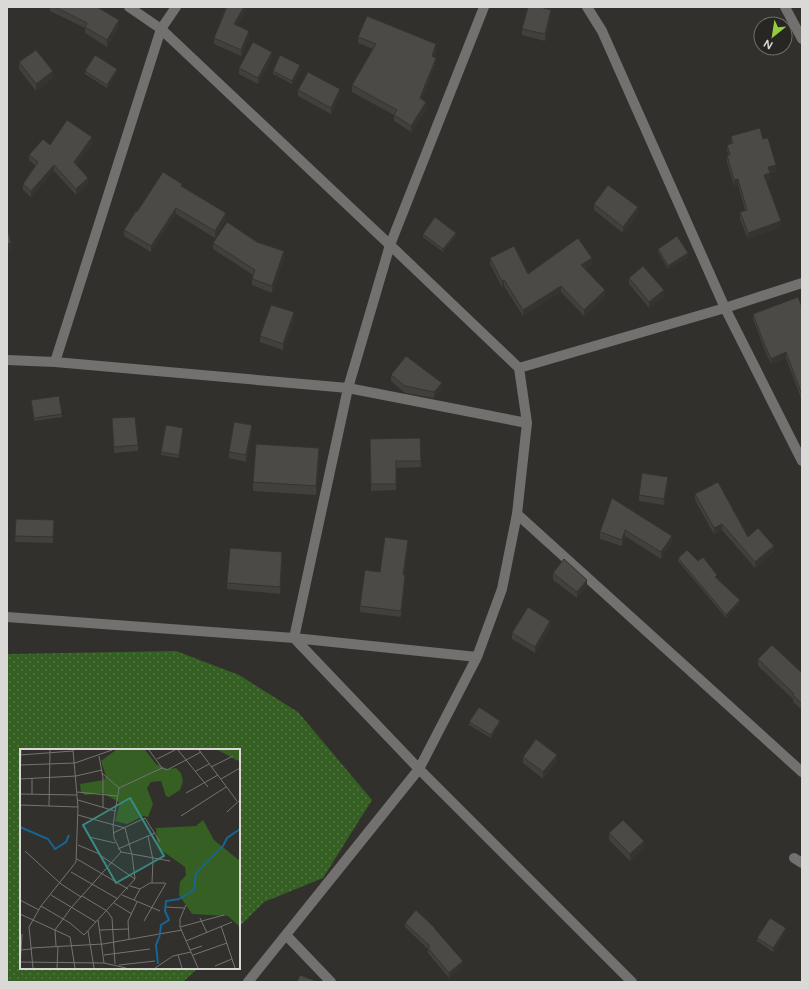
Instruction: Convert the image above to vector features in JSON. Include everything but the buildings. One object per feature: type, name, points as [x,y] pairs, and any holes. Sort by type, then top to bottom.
[{"type":"street","points":[[129,7],[161,29],[519,368],[527,423],[517,514],[502,589],[477,657],[419,769],[248,982]]},
{"type":"street","points":[[55,362],[161,29],[176,7]]},
{"type":"street","points":[[294,638],[348,388],[390,245],[484,7]]},
{"type":"street","points":[[587,7],[602,30],[725,308],[802,461]]},
{"type":"street","points":[[785,7],[802,39]]},
{"type":"street","points":[[519,368],[725,308],[802,283]]},
{"type":"street","points":[[7,360],[55,362],[348,388],[527,423]]},
{"type":"street","points":[[517,514],[802,772]]},
{"type":"street","points":[[7,617],[294,638],[477,657]]},
{"type":"street","points":[[294,638],[419,769],[632,982]]},
{"type":"street","points":[[286,935],[331,982]]},
{"type":"green space","points":[[176,651],[239,675],[298,712],[372,800],[323,878],[264,902],[240,926],[240,749],[20,749],[20,969],[197,969],[183,982],[7,982],[7,654]]}]
